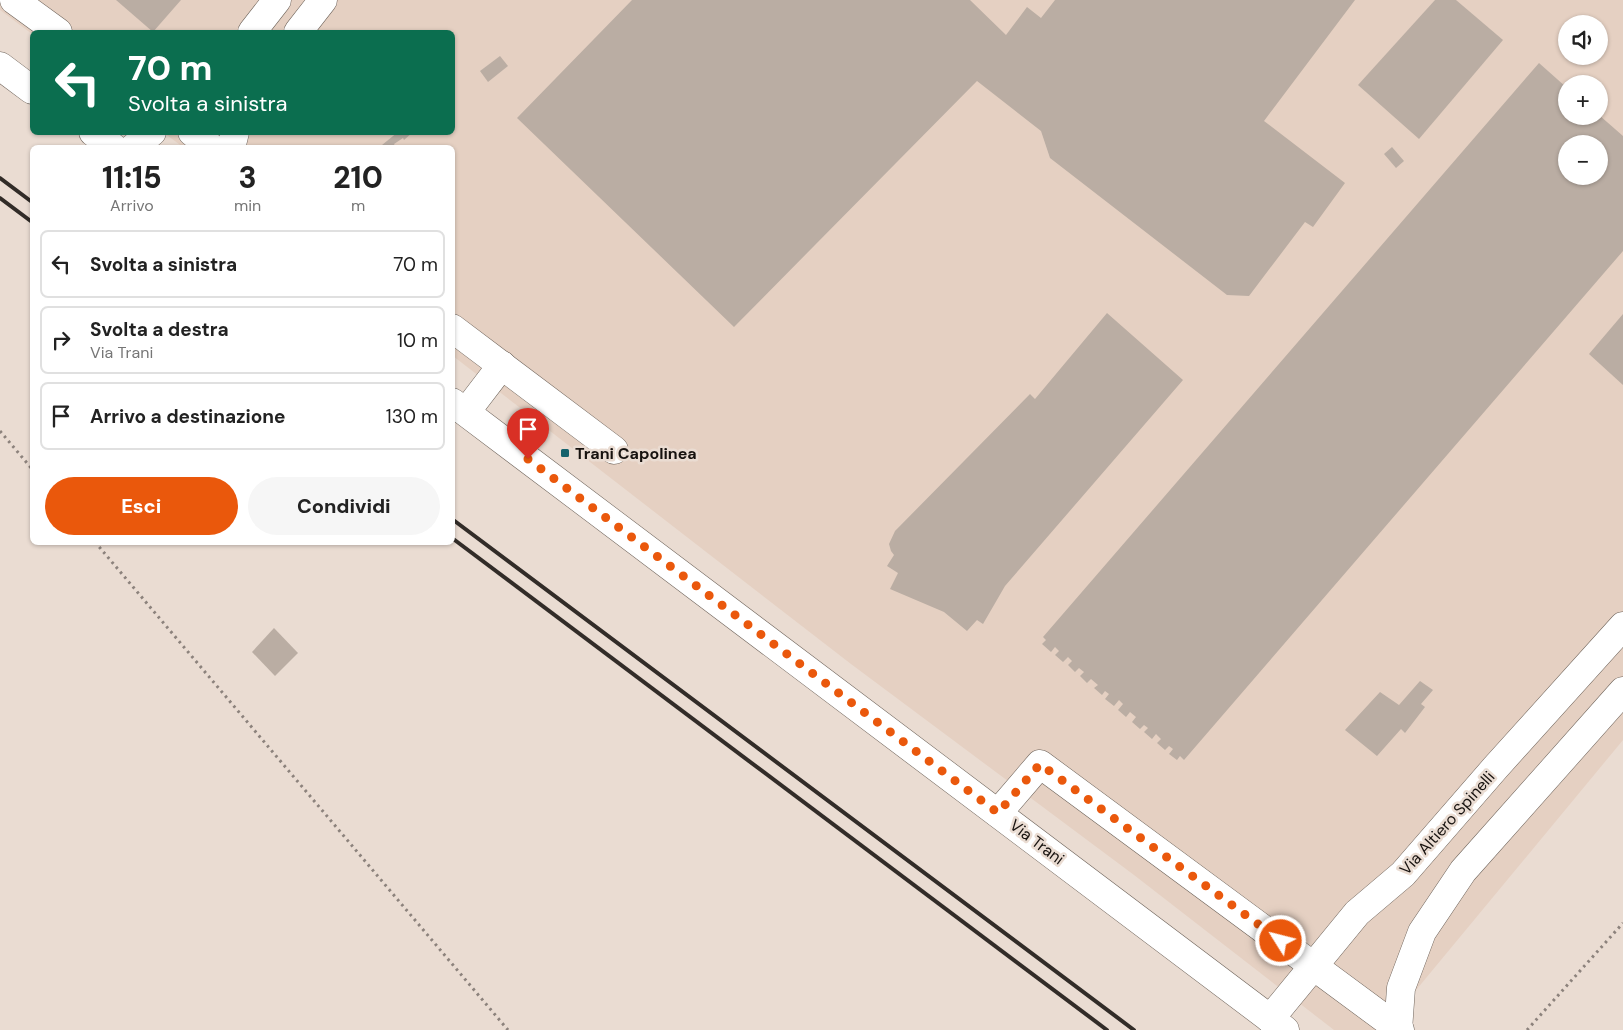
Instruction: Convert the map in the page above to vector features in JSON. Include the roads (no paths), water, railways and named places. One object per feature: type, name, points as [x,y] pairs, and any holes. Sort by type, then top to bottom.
[{"type":"street","points":[[14,0],[55,30]]},
{"type":"street","points":[[254,30],[277,0]]},
{"type":"street","points":[[300,30],[323,0]]},
{"type":"street","points":[[0,66],[30,88]]},
{"type":"street","points":[[97,135],[110,145]]},
{"type":"street","points":[[137,145],[148,135]]},
{"type":"street","points":[[196,135],[208,145]]},
{"type":"street","points":[[455,330],[614,450]]},
{"type":"street","points":[[459,407],[502,365]]},
{"type":"street","name":"Via Trani","points":[[459,407],[1278,1024]]},
{"type":"street","name":"Via Altiero Spinelli","points":[[1278,1024],[1314,965],[1357,912],[1403,874],[1495,768],[1623,626]]},
{"type":"street","points":[[1399,1030],[1401,988],[1422,932],[1463,871],[1623,691]]},
{"type":"street","points":[[998,813],[1040,764],[1314,965],[1399,1030]]},
{"type":"railway","points":[[0,178],[30,200]]},
{"type":"railway","points":[[0,198],[30,220]]},
{"type":"railway","points":[[455,521],[1134,1030]]},
{"type":"railway","points":[[455,540],[1107,1030]]},
{"type":"place","name":"Trani Capolinea","points":[[565,453]]}]
